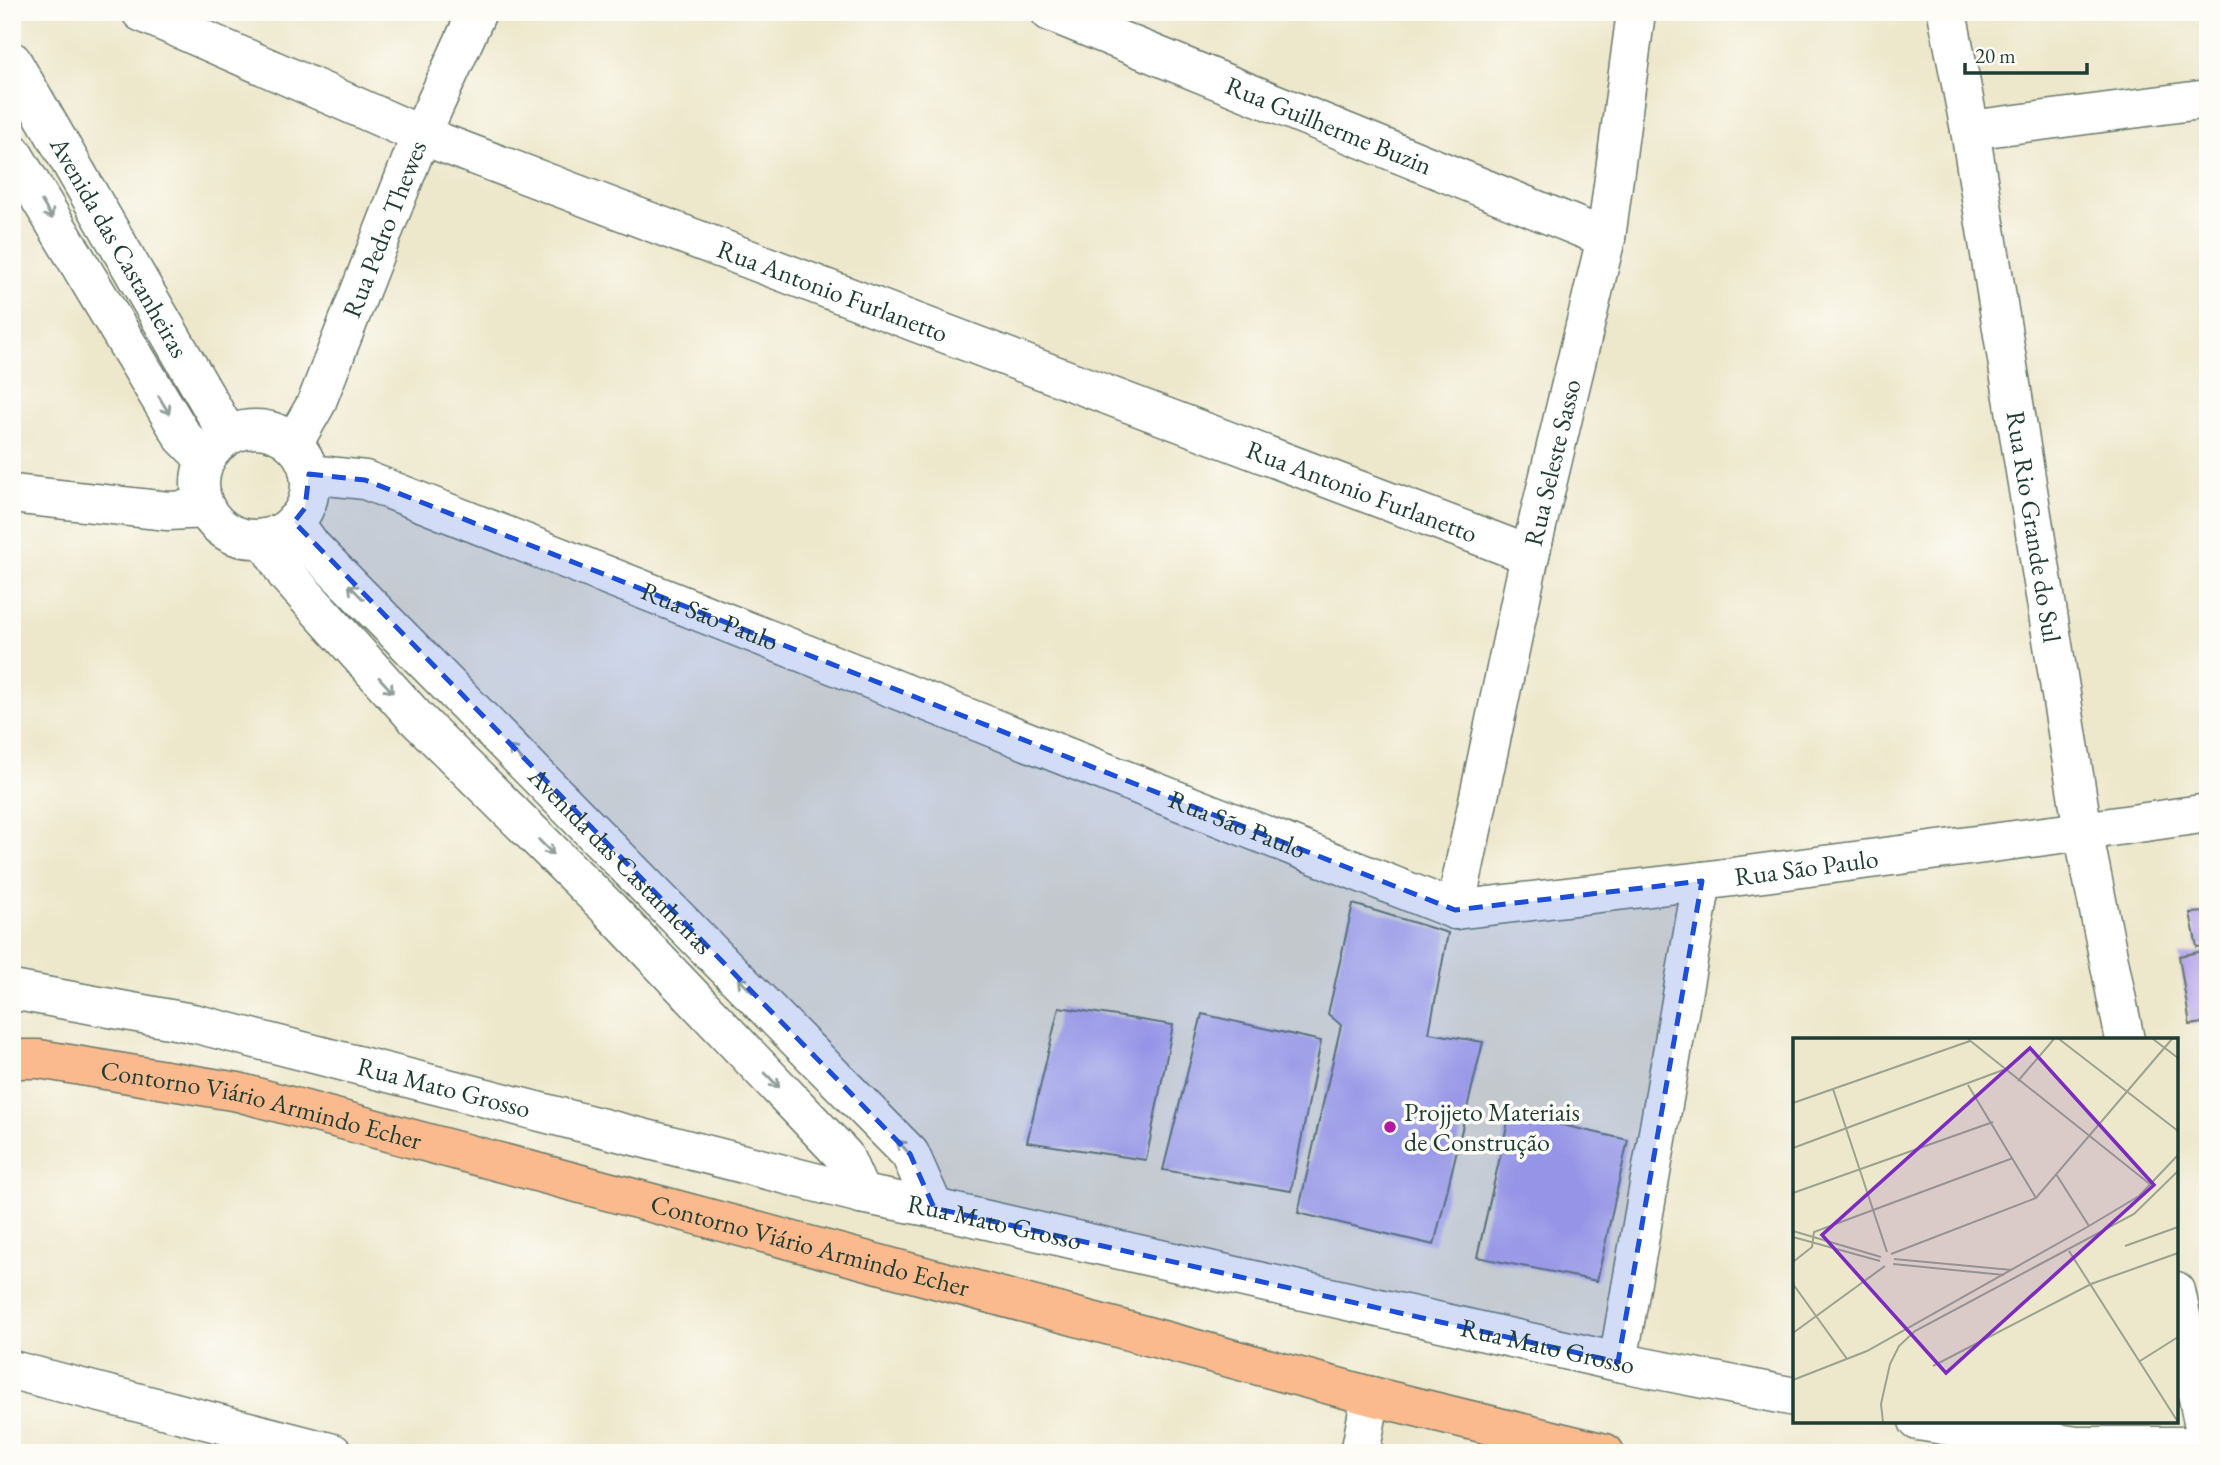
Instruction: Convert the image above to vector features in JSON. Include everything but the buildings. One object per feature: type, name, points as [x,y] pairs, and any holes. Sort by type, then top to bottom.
[{"type":"highway","name":"Contorno Viário Armindo Echer","points":[[12,1059],[38,1059],[238,1092],[1371,1396],[1605,1453]]},
{"type":"street","name":"Rua Antonio Furlanetto","points":[[141,12],[421,135],[1530,555]]},
{"type":"street","name":"Rua Pedro Thewes","points":[[301,459],[316,404],[421,135],[477,12]]},
{"type":"street","name":"Rua Guilherme Buzin","points":[[1050,12],[1606,238]]},
{"type":"street","name":"Rua Seleste Sasso","points":[[1455,910],[1530,555],[1606,238],[1636,12]]},
{"type":"street","name":"Rua Rio Grande do Sul","points":[[1947,12],[1970,130],[2083,831],[2126,1038]]},
{"type":"street","name":"Avenida das Castanheiras","points":[[12,61],[217,447]]},
{"type":"street","points":[[1970,130],[2208,99]]},
{"type":"street","name":"Avenida das Castanheiras","points":[[12,152],[183,437],[217,447]]},
{"type":"street","points":[[245,429],[262,429],[279,434],[301,459],[309,491],[305,508],[279,530],[247,538],[230,533],[216,523],[206,509],[200,493],[200,476],[217,447],[245,429]]},
{"type":"street","name":"Rua São Paulo","points":[[301,459],[365,480],[1455,910],[1702,881],[2208,813]]},
{"type":"street","points":[[12,494],[168,511],[206,509]]},
{"type":"street","name":"Avenida das Castanheiras","points":[[279,530],[288,575],[415,716],[610,910],[844,1156],[861,1194]]},
{"type":"street","name":"Avenida das Castanheiras","points":[[279,530],[312,547],[910,1154],[934,1208]]},
{"type":"street","points":[[1618,1362],[1702,881]]},
{"type":"street","name":"Rua Mato Grosso","points":[[12,990],[197,1024],[861,1194],[934,1208],[1618,1362],[1793,1397]]},
{"type":"street","points":[[1931,1423],[2077,1446],[2208,1446],[2178,1301]]},
{"type":"street","points":[[12,1370],[332,1453]]},
{"type":"street","points":[[1360,1453],[1371,1396]]},
{"type":"highlighted area","points":[[309,474],[365,480],[1455,910],[1702,881],[1618,1362],[934,1208],[910,1154],[294,522],[305,508]]},
{"type":"place","name":"Projjeto Materiais de Construção","points":[[1390,1127]]}]
